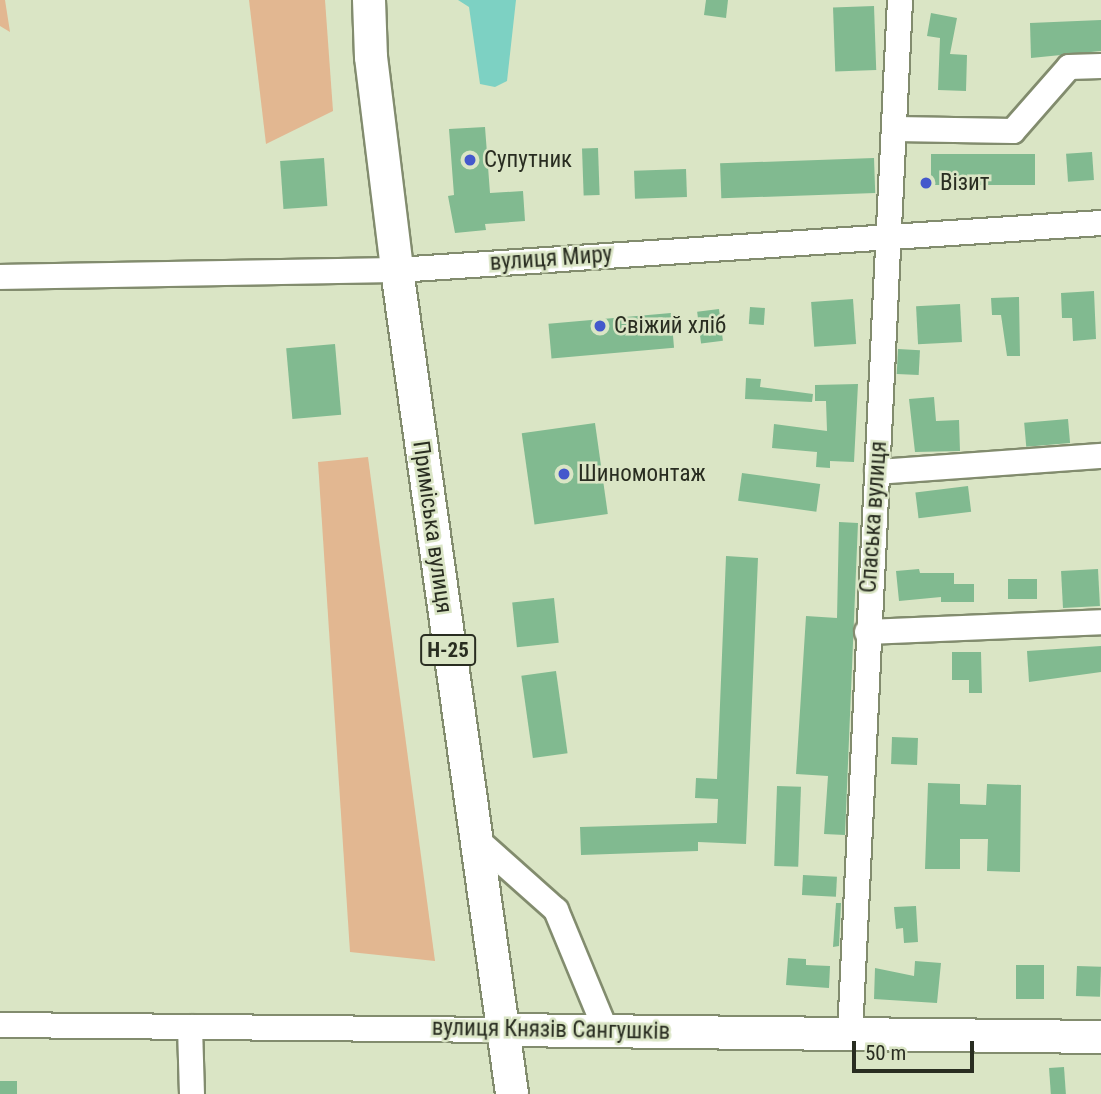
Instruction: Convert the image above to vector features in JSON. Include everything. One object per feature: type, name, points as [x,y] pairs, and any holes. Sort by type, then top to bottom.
[{"type":"main road","name":"Приміська вулиця","points":[[369,0],[372,71],[397,270],[474,837],[512,1094]]},
{"type":"main road","name":"вулиця Князів Сангушків","points":[[504,1030],[1101,1037]]},
{"type":"street","name":"Спаська вулиця","points":[[850,1034],[867,632],[891,235],[900,0]]},
{"type":"street","points":[[896,129],[1013,131],[1069,67],[1101,66]]},
{"type":"street","name":"вулиця Миру","points":[[0,277],[397,270],[1101,223]]},
{"type":"street","points":[[877,472],[1101,456]]},
{"type":"street","points":[[867,632],[1101,622]]},
{"type":"street","points":[[474,837],[555,910],[606,1031]]},
{"type":"street","name":"вулиця Князів Сангушків","points":[[0,1025],[504,1030]]},
{"type":"street","points":[[190,1027],[192,1094]]},
{"type":"shaded area","points":[[0,0],[5,0],[10,32],[0,26]]},
{"type":"shaded area","points":[[249,0],[325,0],[333,111],[266,144]]},
{"type":"shaded area","points":[[368,457],[435,961],[350,952],[318,462]]},
{"type":"water","points":[[458,0],[516,0],[507,81],[495,87],[480,84],[469,7]]},
{"type":"building","points":[[706,0],[728,0],[726,18],[704,15]]},
{"type":"building","points":[[874,6],[876,70],[835,71],[833,7]]},
{"type":"building","points":[[931,13],[957,18],[950,54],[967,55],[966,91],[938,90],[940,38],[927,36]]},
{"type":"building","points":[[1101,20],[1101,51],[1031,58],[1030,23]]},
{"type":"building","name":"Супутник","points":[[485,127],[490,193],[523,191],[525,221],[485,224],[486,230],[455,233],[448,196],[454,195],[449,129]]},
{"type":"building","points":[[598,148],[600,195],[584,196],[582,149]]},
{"type":"building","points":[[1092,152],[1094,180],[1068,182],[1066,154]]},
{"type":"building","points":[[931,154],[1035,154],[1035,185],[931,185]]},
{"type":"building","points":[[324,158],[327,206],[283,209],[280,161]]},
{"type":"building","points":[[874,158],[875,193],[721,198],[720,163]]},
{"type":"building","points":[[686,169],[687,197],[635,199],[634,171]]},
{"type":"building","points":[[1094,291],[1096,339],[1073,341],[1072,318],[1062,318],[1061,293]]},
{"type":"building","points":[[1019,297],[1020,356],[1007,356],[1001,315],[992,315],[991,298]]},
{"type":"building","points":[[853,299],[856,344],[814,347],[811,302]]},
{"type":"building","points":[[960,304],[962,342],[918,344],[916,306]]},
{"type":"building","points":[[750,307],[765,308],[764,325],[749,324]]},
{"type":"building","points":[[719,309],[723,341],[701,343],[697,312]]},
{"type":"building","points":[[671,313],[674,348],[552,359],[548,324]]},
{"type":"building","points":[[335,344],[341,415],[292,419],[286,348]]},
{"type":"building","points":[[898,349],[920,350],[919,375],[897,374]]},
{"type":"building","points":[[746,378],[761,379],[760,387],[813,394],[812,402],[745,399]]},
{"type":"building","points":[[858,384],[854,462],[830,461],[830,468],[816,467],[817,452],[772,448],[774,424],[827,431],[826,401],[815,401],[815,385]]},
{"type":"building","points":[[934,397],[936,421],[959,420],[960,451],[915,452],[909,399]]},
{"type":"building","points":[[1068,419],[1070,443],[1026,447],[1024,423]]},
{"type":"building","name":"Шиномонтаж","points":[[595,423],[608,514],[535,524],[522,433]]},
{"type":"building","points":[[742,473],[820,484],[816,512],[738,501]]},
{"type":"building","points":[[968,486],[971,512],[919,518],[915,492]]},
{"type":"building","points":[[839,522],[858,523],[845,835],[824,834],[828,776],[796,774],[806,616],[837,618]]},
{"type":"building","points":[[726,556],[758,558],[746,844],[698,842],[698,851],[581,855],[580,827],[717,823],[718,799],[695,798],[696,778],[717,779]]},
{"type":"building","points":[[919,569],[920,573],[954,573],[954,584],[974,584],[974,602],[941,602],[941,597],[899,601],[896,571]]},
{"type":"building","points":[[1098,569],[1100,606],[1063,608],[1061,571]]},
{"type":"building","points":[[1008,579],[1037,579],[1037,599],[1008,599]]},
{"type":"building","points":[[554,598],[559,643],[517,647],[512,602]]},
{"type":"building","points":[[1101,646],[1101,672],[1029,682],[1027,651]]},
{"type":"building","points":[[952,652],[981,652],[982,693],[969,693],[969,680],[952,680]]},
{"type":"building","points":[[556,671],[568,753],[533,758],[521,676]]},
{"type":"building","points":[[892,737],[918,738],[917,765],[891,764]]},
{"type":"building","points":[[928,783],[960,784],[960,804],[986,805],[987,784],[1021,785],[1020,872],[987,871],[988,839],[960,839],[960,869],[925,869]]},
{"type":"building","points":[[777,786],[801,787],[798,867],[774,866]]},
{"type":"building","points":[[803,875],[837,877],[836,897],[802,895]]},
{"type":"building","points":[[836,903],[841,903],[839,946],[833,947]]},
{"type":"building","points":[[916,906],[918,942],[904,943],[903,928],[896,929],[894,907]]},
{"type":"building","points":[[788,958],[806,959],[806,965],[830,966],[829,988],[786,985]]},
{"type":"building","points":[[915,961],[941,963],[937,1003],[874,999],[875,968],[914,976]]},
{"type":"building","points":[[1016,965],[1044,965],[1044,999],[1016,999]]},
{"type":"building","points":[[1077,966],[1101,967],[1100,997],[1076,996]]},
{"type":"building","points":[[1064,1067],[1066,1094],[1051,1094],[1049,1068]]},
{"type":"building","points":[[0,1081],[17,1081],[17,1094],[0,1094]]},
{"type":"place","name":"Супутник","points":[[470,160]]},
{"type":"place","name":"Візит","points":[[926,183]]},
{"type":"place","name":"Свіжий хліб","points":[[600,326]]},
{"type":"place","name":"Шиномонтаж","points":[[564,474]]}]
